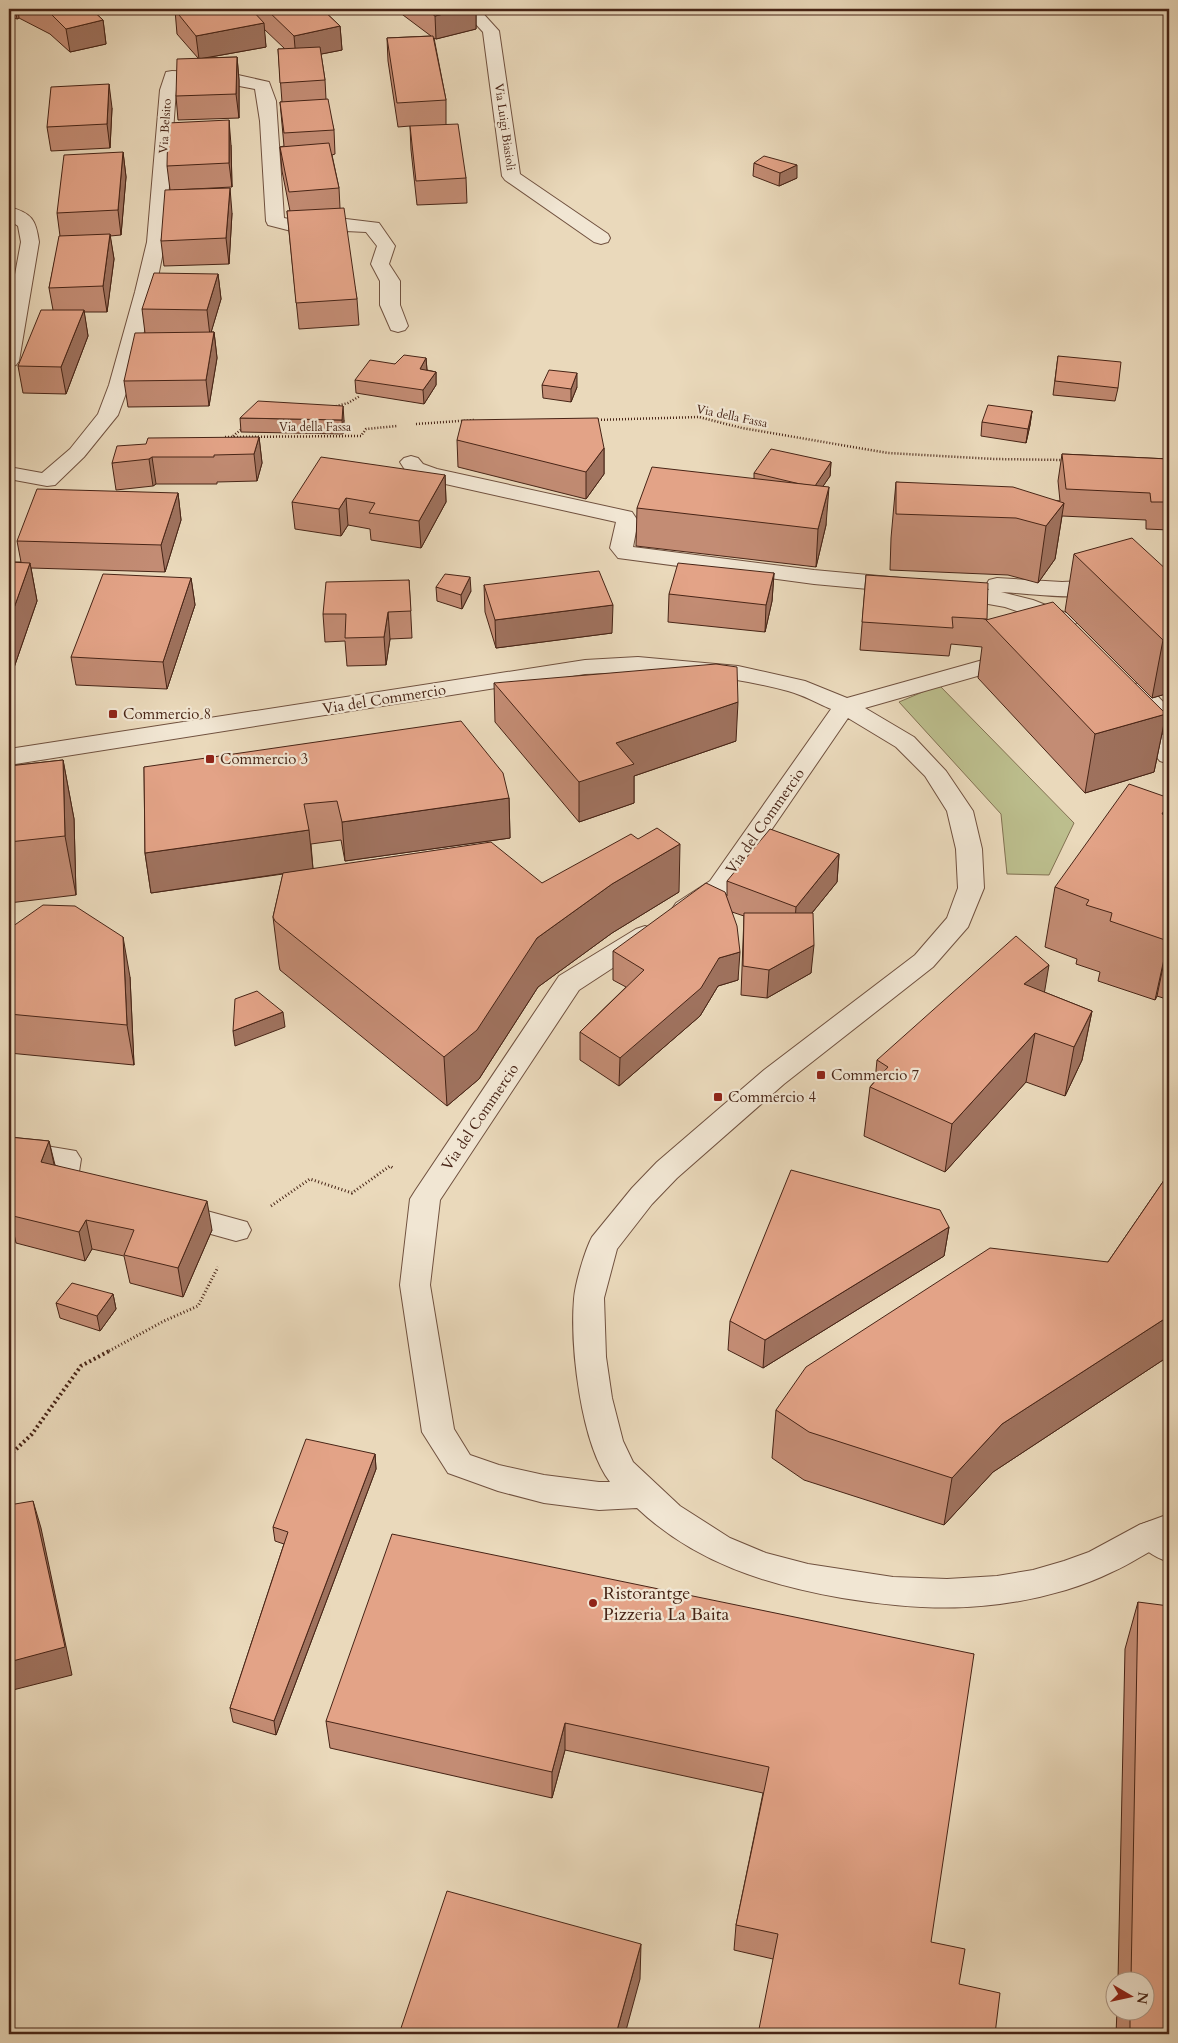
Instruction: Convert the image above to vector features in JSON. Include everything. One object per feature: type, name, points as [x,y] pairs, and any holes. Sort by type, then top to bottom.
[{"type":"street","name":"Via Luigi Biasioli","points":[[470,9],[491,31],[511,176],[601,238]]},
{"type":"street","name":"Via Belsito","points":[[9,473],[46,480],[78,453],[108,416],[133,336],[156,242],[168,90],[172,76],[206,75],[242,78],[263,86],[268,108],[274,221],[303,228],[346,225],[372,227],[386,246],[380,264],[390,281],[390,305],[398,326]]},
{"type":"street","points":[[9,213],[27,224],[30,242],[9,361]]},
{"type":"street","points":[[411,462],[415,468],[431,474],[624,517],[627,521],[622,548],[626,553],[814,577],[922,587]]},
{"type":"street","points":[[1082,633],[1068,622],[1047,612],[1013,601],[931,588],[943,584],[962,583],[1062,589],[1126,587]]},
{"type":"street","points":[[845,706],[1034,652]]},
{"type":"street","name":"Via del Commercio","points":[[9,757],[585,667],[629,664],[687,666],[738,673],[797,686],[845,706],[905,742],[934,771],[960,811],[970,849],[971,888],[959,921],[924,961],[774,1077],[667,1170],[642,1196],[603,1245],[589,1298],[590,1357],[596,1398],[607,1441],[620,1471],[668,1516],[718,1548],[761,1566],[808,1578],[893,1592],[947,1594],[996,1591],[1067,1576],[1163,1537]]},
{"type":"street","points":[[1122,673],[1169,722]]},
{"type":"street","name":"Via del Commercio","points":[[643,1494],[599,1496],[544,1489],[498,1478],[459,1464],[438,1432],[415,1285],[425,1199],[569,983],[719,887],[845,706]]},
{"type":"street","points":[[1123,707],[1169,756]]},
{"type":"street","points":[[9,1146],[32,1154],[66,1159],[63,1185],[109,1197]]},
{"type":"street","points":[[146,1206],[221,1224],[236,1230]]},
{"type":"path","name":"Via della Fassa","points":[[325,406],[334,407],[348,403],[360,396]]},
{"type":"path","name":"Via della Fassa","points":[[592,420],[691,417],[742,428],[888,453],[994,459],[1072,460]]},
{"type":"path","points":[[410,425],[477,420]]},
{"type":"path","points":[[233,436],[247,424]]},
{"type":"path","name":"Via della Fassa","points":[[220,437],[360,436],[366,429],[400,426]]},
{"type":"path","points":[[9,1456],[32,1434],[81,1366],[164,1321],[198,1306],[236,1230],[310,1179],[352,1193],[390,1166],[400,1172]]},
{"type":"green space","points":[[939,685],[1074,823],[1049,875],[1007,874],[1001,814],[899,702]]},
{"type":"building","points":[[44,9],[91,9],[103,20],[66,29]]},
{"type":"building","points":[[251,9],[264,23],[196,36],[175,10]]},
{"type":"building","points":[[266,9],[322,9],[340,26],[294,36]]},
{"type":"building","points":[[425,9],[464,9],[435,16]]},
{"type":"building","points":[[433,36],[446,100],[397,103],[387,38]]},
{"type":"building","points":[[320,47],[325,80],[280,83],[278,49]]},
{"type":"building","points":[[237,57],[236,94],[176,96],[177,59]]},
{"type":"building","points":[[109,84],[107,124],[47,127],[51,87]]},
{"type":"building","points":[[328,99],[334,130],[284,133],[280,102]]},
{"type":"building","points":[[229,120],[229,163],[167,166],[168,123]]},
{"type":"building","points":[[458,124],[466,178],[416,181],[410,126]]},
{"type":"building","points":[[329,143],[339,188],[289,192],[280,147]]},
{"type":"building","points":[[123,152],[118,210],[57,213],[64,155]]},
{"type":"building","points":[[764,156],[797,165],[780,173],[754,163]]},
{"type":"building","points":[[230,188],[226,238],[161,241],[165,190]]},
{"type":"building","points":[[344,208],[357,299],[296,303],[287,211]]},
{"type":"building","points":[[110,234],[103,286],[49,288],[59,236]]},
{"type":"building","points":[[154,273],[218,274],[207,310],[142,309]]},
{"type":"building","points":[[41,310],[84,310],[61,367],[18,366]]},
{"type":"building","points":[[214,332],[206,380],[124,381],[135,333]]},
{"type":"building","points":[[404,355],[426,358],[420,369],[436,372],[423,390],[355,380],[370,360],[395,364]]},
{"type":"building","points":[[1058,356],[1121,362],[1118,388],[1055,381]]},
{"type":"building","points":[[549,370],[577,373],[571,389],[542,385]]},
{"type":"building","points":[[258,401],[343,406],[342,420],[240,418]]},
{"type":"building","points":[[988,405],[1032,411],[1028,429],[982,422]]},
{"type":"building","points":[[598,418],[604,448],[586,472],[457,440],[462,420]]},
{"type":"building","points":[[259,437],[254,454],[214,455],[214,457],[152,457],[149,459],[112,463],[117,446],[146,444],[148,438]]},
{"type":"building","points":[[771,449],[831,462],[815,486],[754,473]]},
{"type":"building","points":[[1062,454],[1169,459],[1169,502],[1151,502],[1150,493],[1066,489]]},
{"type":"building","points":[[321,457],[445,475],[419,521],[369,513],[375,503],[346,498],[339,509],[292,502]]},
{"type":"building","points":[[652,467],[829,487],[818,529],[637,508]]},
{"type":"building","points":[[896,482],[1013,487],[1064,503],[1046,526],[1016,518],[896,514]]},
{"type":"building","points":[[37,489],[178,493],[161,545],[17,541]]},
{"type":"building","points":[[1132,538],[1169,572],[1169,638],[1163,640],[1074,554]]},
{"type":"building","points":[[9,562],[30,563],[9,622]]},
{"type":"building","points":[[678,563],[774,573],[766,605],[669,594]]},
{"type":"building","points":[[599,571],[613,605],[495,620],[484,585]]},
{"type":"building","points":[[103,574],[191,578],[163,662],[71,657]]},
{"type":"building","points":[[445,574],[470,577],[461,595],[436,587]]},
{"type":"building","points":[[866,575],[988,583],[987,619],[952,617],[953,628],[862,622]]},
{"type":"building","points":[[409,580],[411,611],[388,612],[384,637],[345,638],[346,614],[323,614],[326,582]]},
{"type":"building","points":[[1053,602],[1166,714],[1095,734],[986,620]]},
{"type":"building","points":[[716,664],[737,667],[738,702],[616,743],[634,764],[579,782],[494,683]]},
{"type":"building","points":[[461,721],[503,773],[509,798],[342,822],[337,801],[304,804],[309,830],[145,853],[144,767]]},
{"type":"building","points":[[63,760],[65,836],[9,842],[9,766]]},
{"type":"building","points":[[1129,784],[1169,798],[1169,802],[1162,814],[1169,816],[1168,941],[1110,921],[1112,913],[1086,905],[1089,900],[1055,887]]},
{"type":"building","points":[[657,828],[680,844],[612,884],[537,938],[477,1030],[444,1057],[275,921],[273,917],[283,873],[491,842],[542,883],[631,834],[638,839]]},
{"type":"building","points":[[770,829],[839,854],[796,907],[727,881]]},
{"type":"building","points":[[706,883],[725,892],[737,926],[740,952],[719,958],[701,988],[620,1058],[580,1032],[644,970],[613,951]]},
{"type":"building","points":[[43,905],[75,906],[123,937],[127,1025],[9,1014],[9,929]]},
{"type":"building","points":[[744,913],[813,913],[814,945],[769,970],[743,966]]},
{"type":"building","points":[[1016,936],[1049,965],[1024,984],[1092,1011],[1074,1047],[1035,1033],[952,1124],[870,1087],[888,1067],[877,1060]]},
{"type":"building","points":[[257,991],[283,1012],[233,1031],[235,999]]},
{"type":"building","points":[[9,1137],[49,1141],[41,1162],[207,1201],[178,1268],[124,1255],[134,1230],[86,1220],[79,1232],[9,1215],[13,1206],[9,1205]]},
{"type":"building","points":[[791,1170],[940,1210],[949,1227],[765,1340],[730,1321]]},
{"type":"building","points":[[1169,1173],[1169,1316],[1002,1424],[952,1478],[809,1432],[776,1410],[806,1367],[990,1248],[1108,1262]]},
{"type":"building","points":[[72,1283],[113,1294],[97,1316],[56,1303]]},
{"type":"building","points":[[306,1439],[375,1454],[274,1721],[230,1708],[288,1532],[273,1527]]},
{"type":"building","points":[[33,1501],[65,1647],[9,1662],[9,1505]]},
{"type":"building","points":[[392,1534],[974,1654],[931,1942],[965,1949],[959,1984],[1000,1993],[995,2034],[758,2034],[778,1934],[736,1925],[769,1767],[565,1723],[552,1772],[326,1721]]},
{"type":"building","points":[[1138,1602],[1169,1606],[1169,2034],[1130,2034],[1130,2020],[1156,2020],[1156,1970],[1131,1970]]},
{"type":"building","points":[[447,1891],[641,1944],[616,2034],[399,2034]]},
{"type":"place","name":"Commercio 8","points":[[113,714]]},
{"type":"place","name":"Commercio 3","points":[[210,759]]},
{"type":"place","name":"Commercio 7","points":[[821,1075]]},
{"type":"place","name":"Commercio 4","points":[[718,1097]]},
{"type":"place","name":"Ristorantge Pizzeria La Baita","points":[[593,1603]]}]
